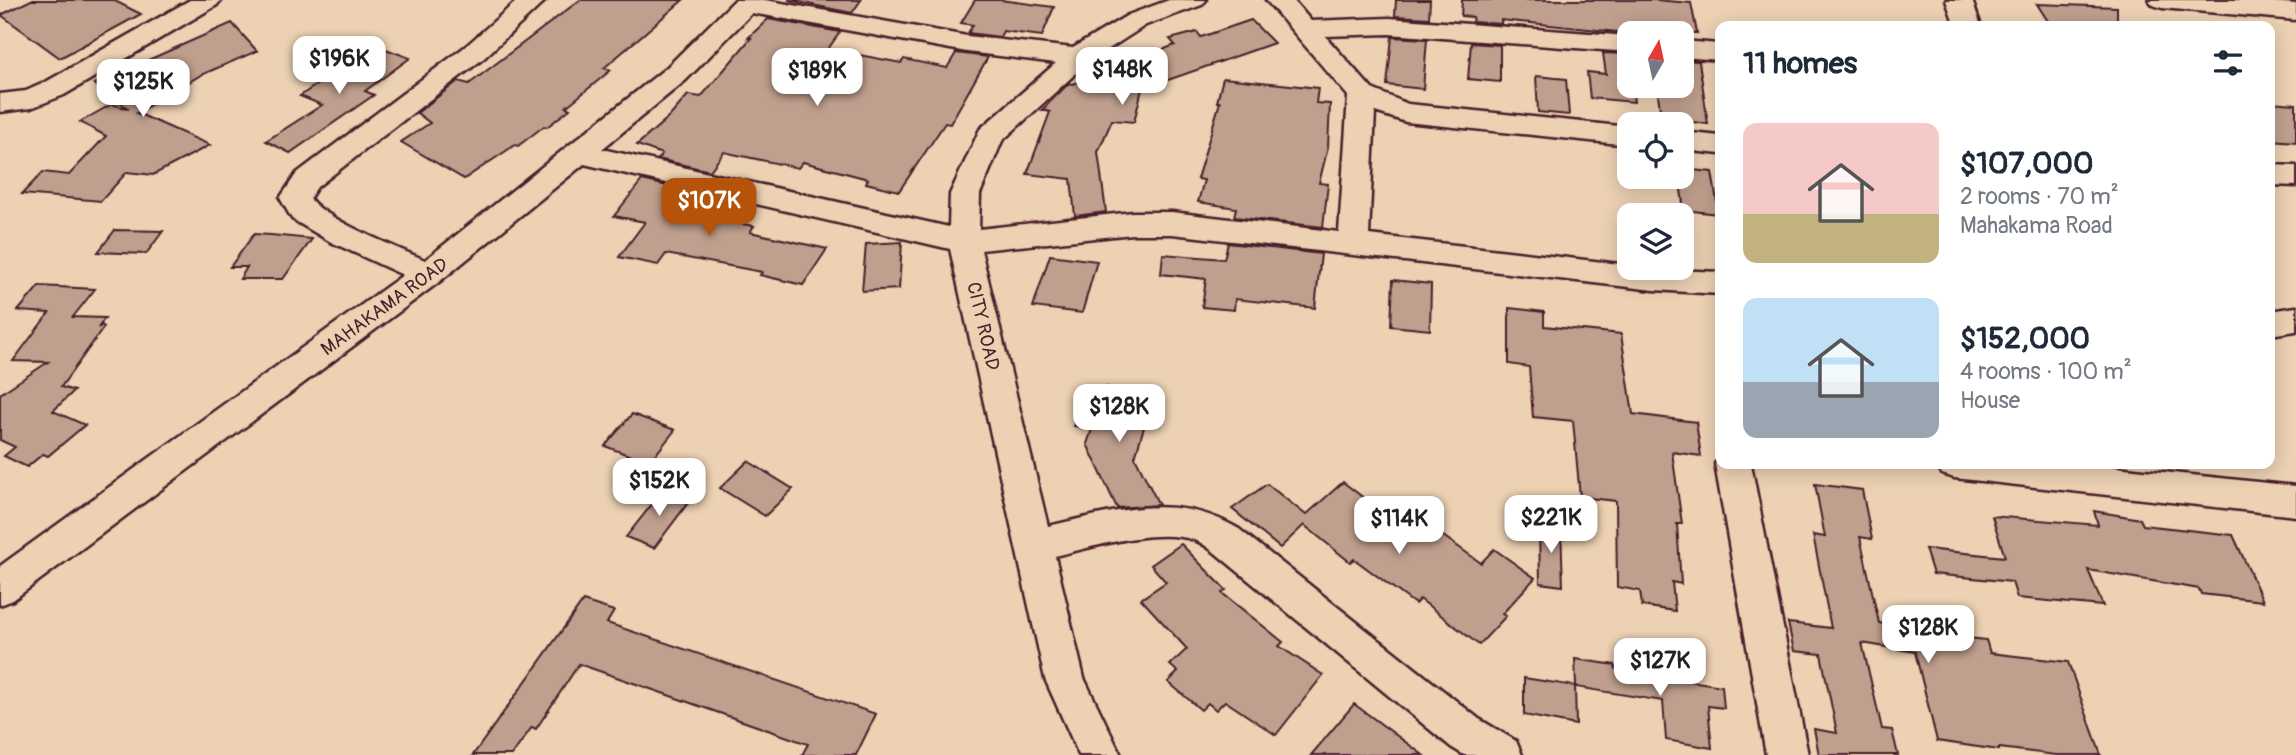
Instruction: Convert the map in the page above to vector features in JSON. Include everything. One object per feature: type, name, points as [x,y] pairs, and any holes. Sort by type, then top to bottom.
[{"type":"street","points":[[0,103],[31,99],[54,89],[208,0]]},
{"type":"street","points":[[428,274],[342,234],[303,212],[295,198],[307,180],[475,52],[533,0]]},
{"type":"street","name":"CITY ROAD","points":[[1100,755],[1065,679],[964,241],[965,194],[990,136],[1078,57],[1137,20],[1193,0]]},
{"type":"street","points":[[1279,0],[1362,94],[1378,104],[1406,113],[1617,135]]},
{"type":"street","points":[[1959,0],[1966,21]]},
{"type":"street","points":[[2162,0],[2296,12]]},
{"type":"street","points":[[748,2],[954,42],[1078,57]]},
{"type":"street","name":"MAHAKAMA ROAD","points":[[0,588],[428,274],[676,75],[748,2]]},
{"type":"street","points":[[1307,29],[1389,26],[1617,43]]},
{"type":"street","points":[[1694,50],[1715,52]]},
{"type":"street","points":[[1353,245],[1362,94]]},
{"type":"street","points":[[1694,142],[1715,144]]},
{"type":"street","points":[[579,153],[964,241],[1150,222],[1172,223],[1654,279],[1715,283]]},
{"type":"street","points":[[2275,175],[2296,176]]},
{"type":"street","points":[[2275,323],[2296,319]]},
{"type":"street","points":[[1734,469],[1787,755]]},
{"type":"street","points":[[2000,469],[2296,501]]},
{"type":"street","points":[[1034,545],[1129,525],[1169,523],[1202,526],[1226,540],[1465,733],[1501,755]]},
{"type":"building","points":[[31,0],[113,0],[141,14],[60,58],[1,15]]},
{"type":"building","points":[[580,0],[683,0],[604,68],[611,70],[566,107],[570,109],[547,127],[544,126],[518,146],[515,145],[464,179],[401,142],[430,123],[417,113],[458,81],[469,84]]},
{"type":"building","points":[[788,0],[861,0],[852,13]]},
{"type":"building","points":[[975,0],[1000,0],[1054,7],[1042,36],[1003,31],[1000,37],[968,33],[973,25],[961,23]]},
{"type":"building","points":[[1396,0],[1430,0],[1429,18],[1395,16]]},
{"type":"building","points":[[1462,0],[1655,0],[1691,3],[1697,33],[1694,33],[1694,21],[1617,21],[1617,32],[1501,20],[1501,24],[1472,22],[1473,17],[1461,16]]},
{"type":"building","points":[[2037,4],[2117,7],[2117,21],[2048,21]]},
{"type":"building","points":[[768,19],[840,32],[828,49],[901,63],[904,59],[947,68],[956,53],[988,57],[950,124],[945,123],[899,191],[866,183],[868,179],[803,162],[798,168],[724,152],[710,171],[658,159],[662,154],[637,145],[670,116],[688,95],[701,97],[751,38],[748,38]]},
{"type":"building","points":[[1251,20],[1274,43],[1142,89],[1134,122],[1112,120],[1098,152],[1106,212],[1075,216],[1071,179],[1027,174],[1050,112],[1042,110],[1069,83],[1073,84],[1175,45],[1170,39],[1197,32],[1201,37]]},
{"type":"building","points":[[232,23],[257,51],[201,75],[137,113],[210,145],[153,175],[127,172],[101,201],[22,194],[43,172],[69,175],[106,136],[80,122],[112,104],[129,109],[94,84]]},
{"type":"building","points":[[1392,37],[1427,39],[1423,89],[1387,85]]},
{"type":"building","points":[[1471,43],[1500,45],[1500,82],[1468,79]]},
{"type":"building","points":[[375,45],[410,58],[365,91],[374,95],[290,153],[266,141],[322,105],[300,96]]},
{"type":"building","points":[[1603,53],[1617,54],[1617,98],[1633,98],[1634,102],[1590,98],[1587,72],[1606,74]]},
{"type":"building","points":[[1694,61],[1699,61],[1708,124],[1694,122],[1694,112],[1660,112],[1658,98],[1694,98]]},
{"type":"building","points":[[1536,76],[1566,79],[1569,115],[1538,112]]},
{"type":"building","points":[[1223,78],[1318,88],[1316,103],[1330,104],[1328,147],[1319,183],[1328,184],[1323,227],[1234,217],[1236,208],[1198,202],[1204,180],[1197,179],[1220,102],[1217,102]]},
{"type":"building","points":[[2275,102],[2296,104],[2296,142],[2275,140]]},
{"type":"building","points":[[1694,170],[1712,172],[1715,214],[1694,211],[1694,203],[1683,203],[1681,189],[1694,189]]},
{"type":"building","points":[[642,180],[693,192],[678,212],[754,226],[750,232],[827,249],[803,285],[760,275],[762,272],[666,254],[658,265],[619,257],[645,222],[614,216]]},
{"type":"building","points":[[115,230],[163,231],[146,254],[98,252]]},
{"type":"building","points":[[254,234],[312,239],[283,279],[240,279],[247,267],[230,267]]},
{"type":"building","points":[[902,242],[899,289],[862,291],[866,244]]},
{"type":"building","points":[[1228,243],[1321,254],[1315,308],[1235,299],[1234,310],[1202,307],[1206,279],[1161,274],[1163,254],[1224,259]]},
{"type":"building","points":[[1050,255],[1097,261],[1082,313],[1033,307]]},
{"type":"building","points":[[1393,280],[1431,284],[1430,330],[1391,326]]},
{"type":"building","points":[[39,286],[95,289],[73,317],[105,318],[98,328],[102,325],[104,327],[61,387],[74,391],[53,411],[85,425],[48,456],[43,454],[27,467],[4,456],[15,447],[0,440],[0,394],[48,362],[13,361],[49,313],[18,311]]},
{"type":"building","points":[[1509,308],[1544,312],[1544,326],[1621,334],[1633,414],[1696,422],[1701,456],[1672,452],[1682,524],[1677,524],[1681,584],[1672,582],[1675,611],[1642,606],[1640,591],[1617,587],[1616,501],[1580,497],[1573,421],[1533,417],[1529,367],[1509,364]]},
{"type":"building","points":[[1105,387],[1153,397],[1135,457],[1159,505],[1117,508],[1087,444],[1092,429],[1074,426],[1082,404],[1097,407]]},
{"type":"building","points":[[632,414],[675,430],[649,463],[605,446]]},
{"type":"building","points":[[748,461],[793,489],[765,516],[720,488]]},
{"type":"building","points":[[1343,482],[1413,536],[1425,523],[1481,563],[1494,549],[1535,578],[1502,614],[1506,616],[1479,645],[1420,599],[1415,604],[1354,559],[1350,562],[1304,525],[1280,548],[1232,509],[1267,484],[1306,515]]},
{"type":"building","points":[[1815,484],[1862,490],[1872,539],[1860,537],[1879,623],[1940,635],[1986,640],[1990,653],[2068,662],[2101,755],[2056,755],[1937,741],[1915,652],[1862,643],[1882,729],[1892,730],[1898,755],[1819,755],[1814,729],[1837,733],[1821,654],[1794,651],[1788,623],[1831,628],[1813,535],[1825,537]]},
{"type":"building","points":[[664,489],[691,499],[654,548],[626,537]]},
{"type":"building","points":[[2094,511],[2140,519],[2143,525],[2233,535],[2263,601],[2201,594],[2199,589],[2088,570],[2103,606],[2017,598],[2012,582],[1933,574],[1925,549],[2005,557],[1992,516],[2098,525]]},
{"type":"building","points":[[1539,523],[1561,527],[1563,586],[1540,583]]},
{"type":"building","points":[[1181,544],[1226,590],[1222,593],[1283,642],[1279,646],[1323,675],[1276,735],[1225,701],[1216,710],[1208,703],[1201,710],[1168,682],[1178,672],[1170,665],[1187,649],[1141,599],[1166,582],[1151,565]]},
{"type":"building","points":[[583,601],[614,611],[607,623],[876,714],[856,755],[802,755],[808,744],[579,664],[536,729],[532,727],[512,755],[473,755]]},
{"type":"building","points":[[1575,659],[1615,665],[1616,669],[1722,686],[1724,708],[1708,706],[1712,748],[1666,740],[1663,701],[1576,687]]},
{"type":"building","points":[[1524,678],[1575,686],[1576,725],[1524,715]]},
{"type":"building","points":[[1354,704],[1423,755],[1311,755]]}]
